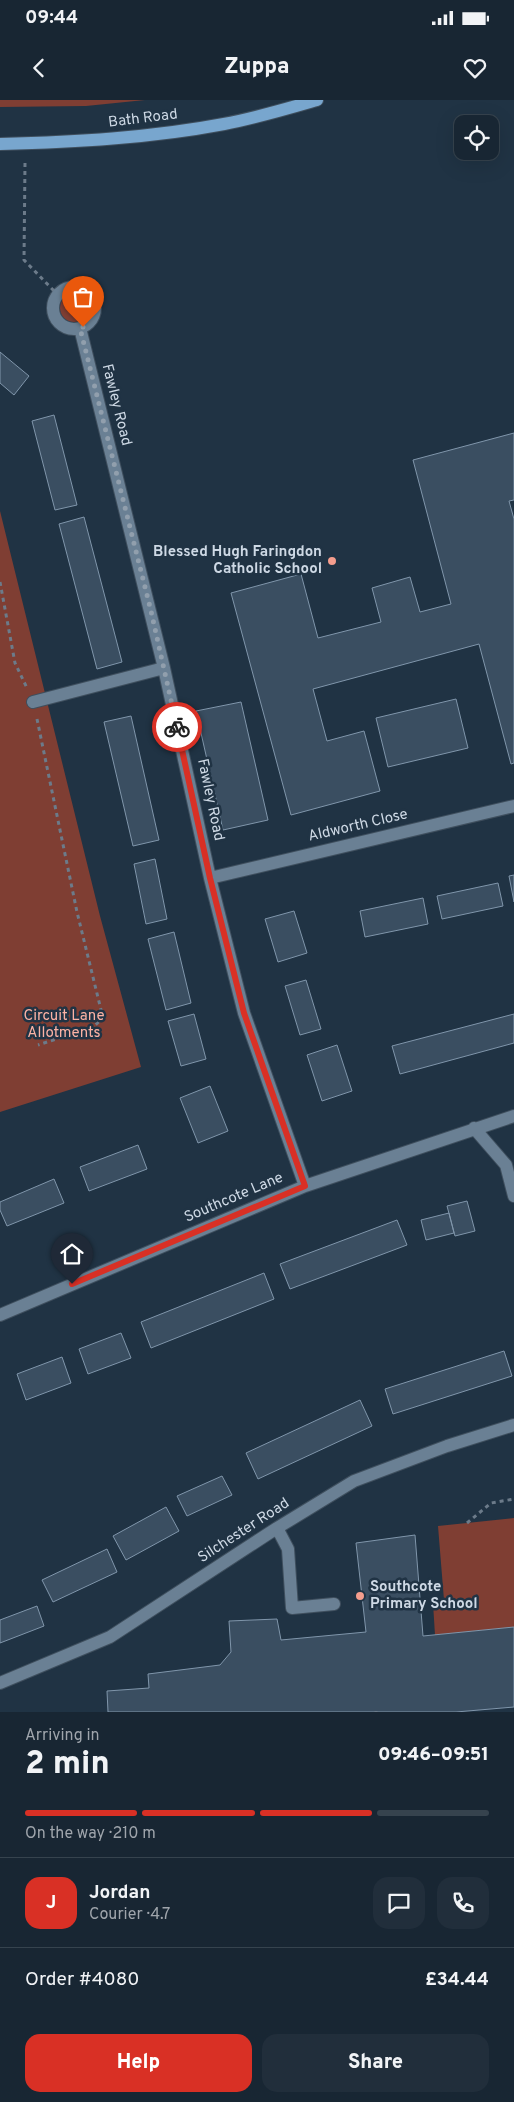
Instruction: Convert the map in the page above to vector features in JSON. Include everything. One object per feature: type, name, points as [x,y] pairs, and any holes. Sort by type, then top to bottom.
[{"type":"main road","name":"Bath Road","points":[[0,144],[125,138],[184,130],[260,116],[316,100]]},
{"type":"street","points":[[75,286],[88,291],[93,297],[95,304],[93,318],[89,323],[80,328],[69,328],[57,321],[52,308],[57,294],[68,287],[75,286]]},
{"type":"street","name":"Fawley Road","points":[[80,328],[164,668],[210,878],[244,1013],[305,1186]]},
{"type":"street","points":[[34,702],[164,668]]},
{"type":"street","name":"Aldworth Close","points":[[210,878],[514,806]]},
{"type":"street","name":"Southcote Lane","points":[[0,1315],[305,1186],[514,1116]]},
{"type":"street","points":[[474,1128],[506,1165],[514,1196]]},
{"type":"street","name":"Silchester Road","points":[[0,1683],[110,1637],[277,1528],[354,1481],[448,1446],[514,1425]]},
{"type":"street","points":[[277,1528],[288,1549],[292,1608],[334,1604]]},
{"type":"path","points":[[26,163],[24,260],[57,294]]},
{"type":"path","points":[[0,582],[16,663],[34,702],[77,912],[103,1018],[93,1027],[38,1045]]},
{"type":"path","points":[[468,1523],[491,1503],[514,1499]]},
{"type":"green space","points":[[0,100],[145,100],[86,106],[0,107]]},
{"type":"green space","points":[[74,294],[84,298],[88,308],[84,318],[74,322],[64,318],[60,308],[64,298]]},
{"type":"green space","name":"Circuit Lane Allotments","points":[[0,511],[100,916],[141,1067],[0,1112]]},
{"type":"green space","points":[[514,1518],[514,1627],[435,1635],[433,1603],[444,1600],[438,1526]]},
{"type":"building","points":[[0,352],[29,376],[14,395],[0,383]]},
{"type":"building","points":[[54,415],[77,505],[55,510],[32,421]]},
{"type":"building","points":[[514,433],[514,500],[509,501],[514,519],[514,763],[511,764],[479,644],[313,689],[327,741],[364,731],[380,791],[291,815],[231,593],[301,574],[318,638],[381,622],[372,588],[410,577],[420,612],[451,604],[413,460]]},
{"type":"building","points":[[84,517],[122,662],[97,669],[59,524]]},
{"type":"building","points":[[456,699],[468,748],[388,767],[376,718]]},
{"type":"building","points":[[241,702],[268,820],[223,830],[196,711]]},
{"type":"building","points":[[131,716],[159,840],[133,846],[104,722]]},
{"type":"building","points":[[155,859],[167,919],[146,924],[134,864]]},
{"type":"building","points":[[514,875],[514,902],[509,876]]},
{"type":"building","points":[[498,883],[503,906],[442,919],[437,896]]},
{"type":"building","points":[[423,898],[428,924],[365,937],[360,911]]},
{"type":"building","points":[[294,911],[307,953],[278,962],[265,919]]},
{"type":"building","points":[[174,932],[191,1003],[166,1010],[148,939]]},
{"type":"building","points":[[306,980],[321,1029],[300,1035],[285,986]]},
{"type":"building","points":[[194,1014],[206,1059],[181,1066],[168,1021]]},
{"type":"building","points":[[514,1014],[514,1043],[400,1074],[392,1046]]},
{"type":"building","points":[[337,1045],[352,1091],[322,1101],[307,1055]]},
{"type":"building","points":[[210,1086],[228,1131],[198,1143],[180,1098]]},
{"type":"building","points":[[138,1145],[147,1169],[89,1191],[80,1167]]},
{"type":"building","points":[[54,1179],[64,1203],[7,1226],[0,1210],[0,1202]]},
{"type":"building","points":[[467,1201],[475,1231],[455,1236],[447,1206]]},
{"type":"building","points":[[449,1213],[454,1233],[426,1240],[421,1220]]},
{"type":"building","points":[[397,1220],[407,1245],[290,1289],[280,1264]]},
{"type":"building","points":[[264,1273],[274,1299],[151,1348],[141,1322]]},
{"type":"building","points":[[121,1333],[131,1358],[88,1374],[79,1349]]},
{"type":"building","points":[[504,1351],[512,1376],[393,1414],[385,1389]]},
{"type":"building","points":[[62,1357],[71,1383],[26,1400],[17,1374]]},
{"type":"building","points":[[360,1400],[372,1426],[258,1479],[246,1453]]},
{"type":"building","points":[[222,1476],[232,1495],[187,1516],[177,1496]]},
{"type":"building","points":[[166,1507],[179,1531],[126,1560],[113,1536]]},
{"type":"building","points":[[415,1535],[423,1636],[514,1627],[514,1707],[456,1712],[108,1712],[107,1691],[149,1688],[148,1674],[220,1665],[231,1652],[229,1621],[277,1619],[281,1640],[366,1632],[356,1543]]},
{"type":"building","points":[[107,1549],[117,1572],[53,1602],[42,1580]]},
{"type":"building","points":[[37,1606],[44,1626],[0,1643],[0,1620]]},
{"type":"way so far","points":[[83,327],[80,328],[151,611],[177,727]]},
{"type":"place","name":"Blessed Hugh Faringdon Catholic School","points":[[332,561]]},
{"type":"place","name":"Southcote Primary School","points":[[360,1596]]},
{"type":"route","points":[[72,1284],[305,1186],[244,1013],[210,878],[177,727]]}]
